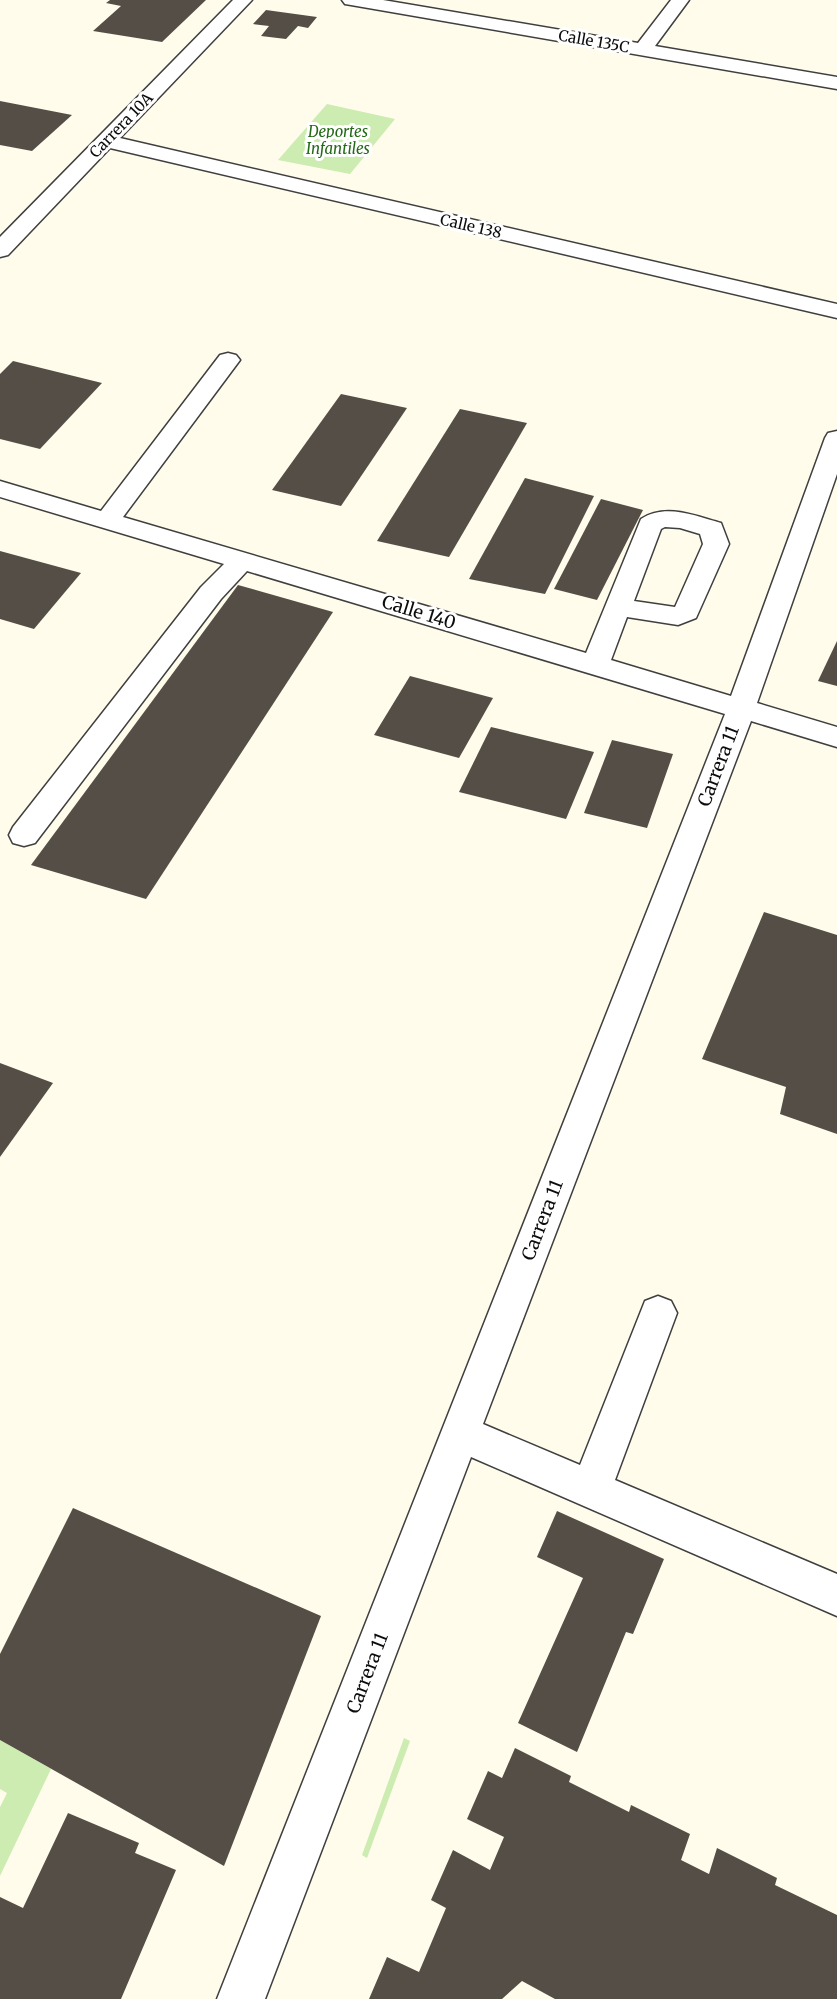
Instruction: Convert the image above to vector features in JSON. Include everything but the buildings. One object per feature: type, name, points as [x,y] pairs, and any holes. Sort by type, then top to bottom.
[{"type":"street","name":"Carrera 10A","points":[[0,250],[243,0]]},
{"type":"street","name":"Calle 135C","points":[[351,0],[837,83]]},
{"type":"street","points":[[643,50],[680,0]]},
{"type":"street","name":"Calle 138","points":[[106,141],[837,311]]},
{"type":"street","points":[[107,520],[228,360]]},
{"type":"street","name":"Carrera 11","points":[[241,1999],[741,709],[837,438]]},
{"type":"street","name":"Calle 140","points":[[0,489],[837,737]]},
{"type":"street","points":[[24,835],[211,593],[243,560]]},
{"type":"street","points":[[595,665],[618,607]]},
{"type":"street","points":[[591,1489],[658,1313]]},
{"type":"street","points":[[460,1433],[837,1595]]},
{"type":"green space","name":"Deportes Infantiles","points":[[327,104],[395,119],[350,174],[278,160]]},
{"type":"green space","points":[[404,1738],[410,1741],[367,1858],[362,1855]]},
{"type":"green space","points":[[0,1740],[51,1769],[0,1876],[0,1807],[7,1793],[0,1789]]}]
